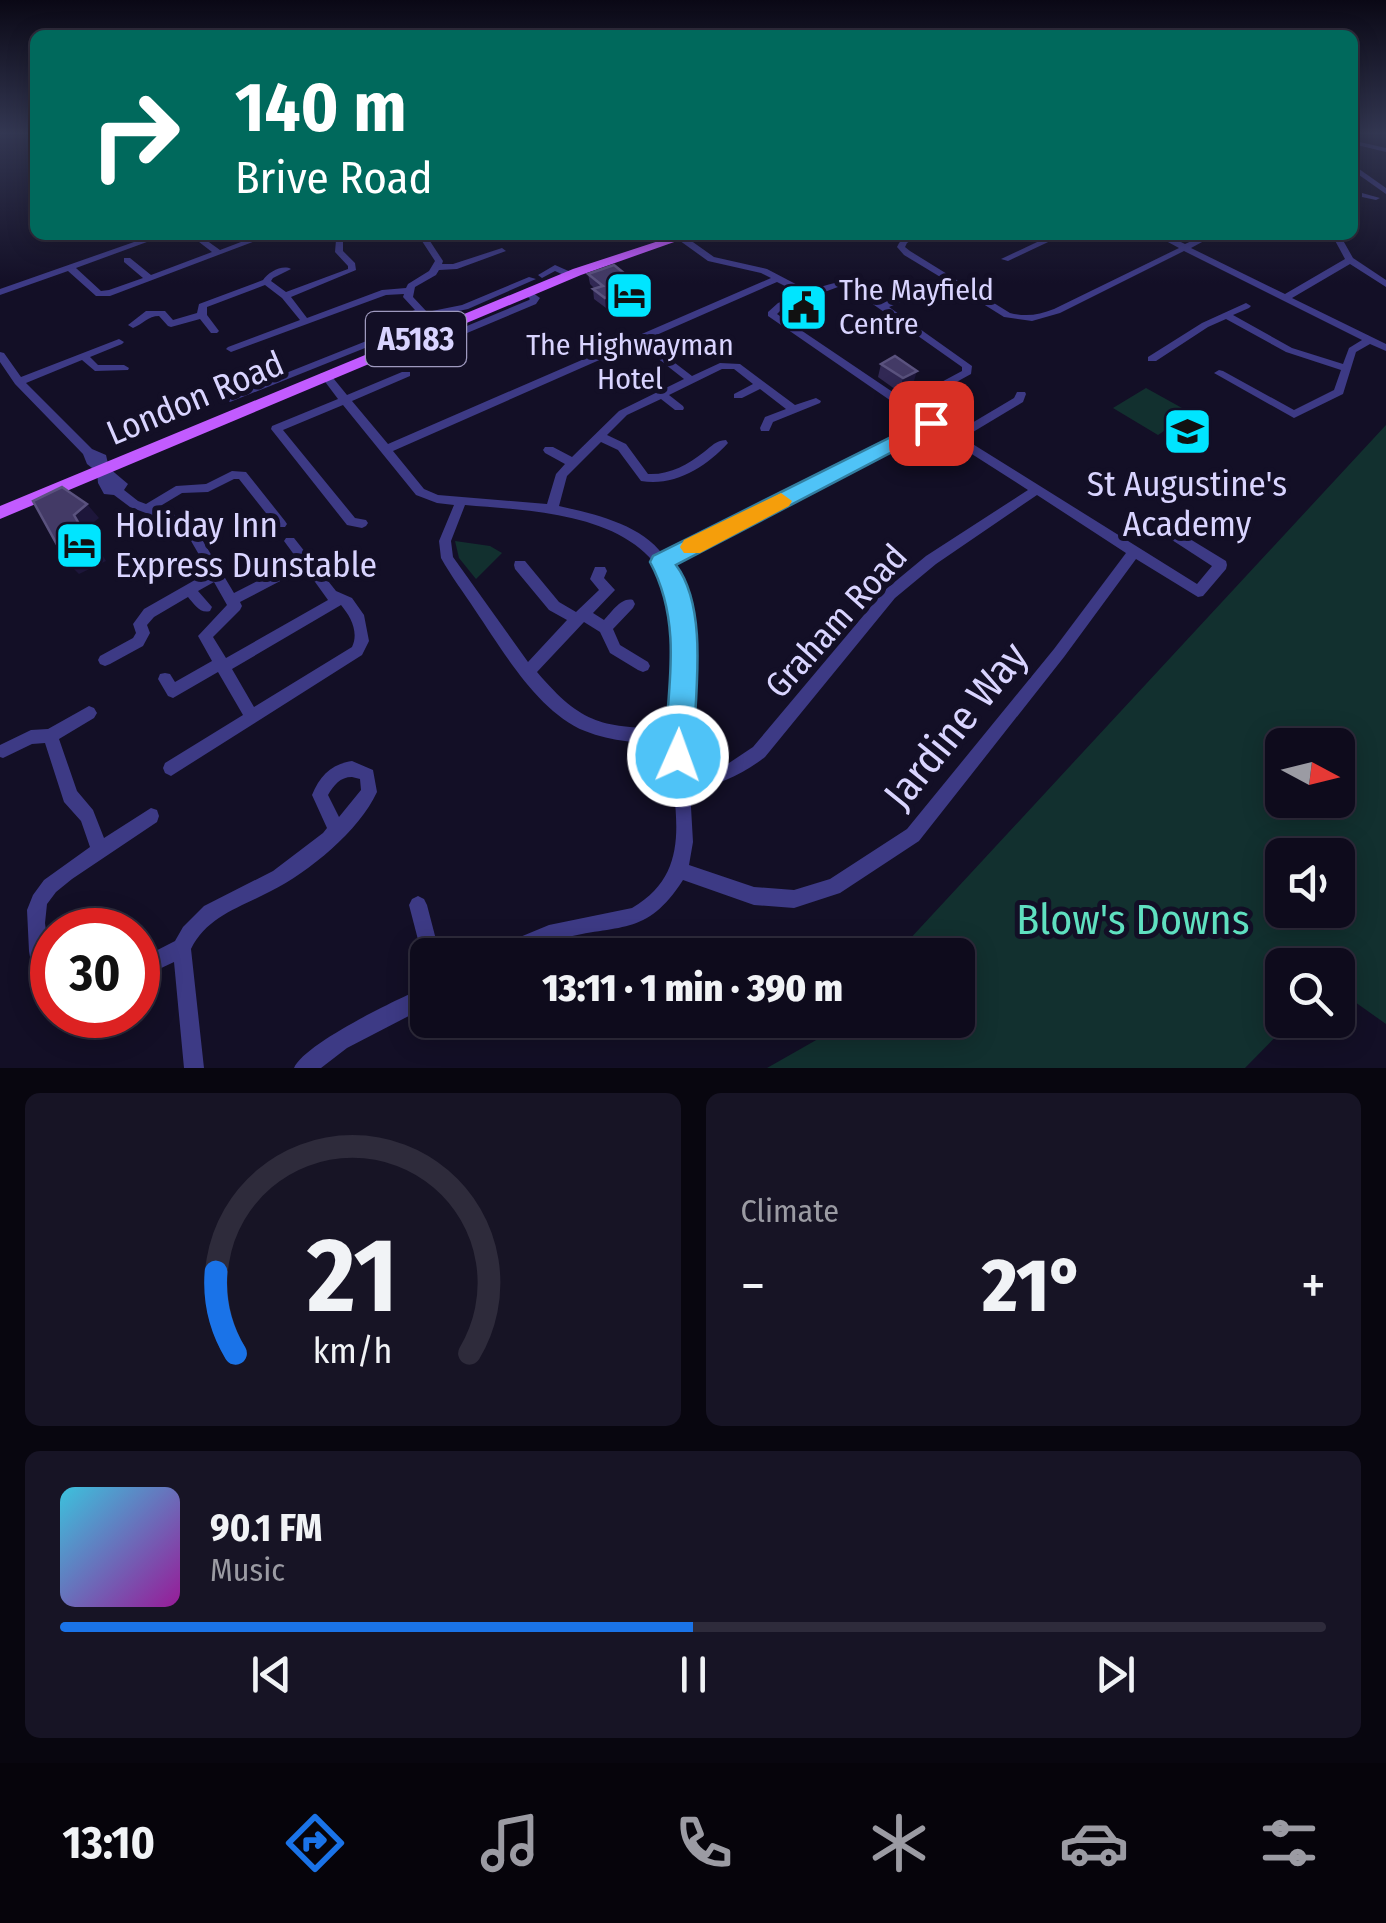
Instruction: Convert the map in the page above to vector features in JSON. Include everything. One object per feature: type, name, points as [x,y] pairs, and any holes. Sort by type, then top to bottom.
[{"type":"main road","name":"London Road","points":[[0,513],[414,340],[534,282],[570,275],[671,240]]},
{"type":"street","points":[[1371,196],[1385,191]]},
{"type":"street","points":[[0,292],[147,240]]},
{"type":"street","points":[[200,240],[220,253]]},
{"type":"street","points":[[69,267],[99,294],[254,240]]},
{"type":"street","points":[[285,296],[352,270],[339,252],[340,240]]},
{"type":"street","points":[[425,240],[438,258],[438,267]]},
{"type":"street","points":[[688,240],[711,259],[778,278],[808,294]]},
{"type":"street","points":[[906,240],[901,248],[948,280],[1007,315],[1038,319],[1200,240]]},
{"type":"street","points":[[1006,259],[1048,240]]},
{"type":"street","points":[[1169,240],[1386,348]]},
{"type":"street","points":[[1339,240],[1350,260],[1386,284]]},
{"type":"street","points":[[231,350],[385,292],[408,291],[438,267],[454,267],[502,251]]},
{"type":"street","points":[[127,260],[150,279]]},
{"type":"street","points":[[1285,298],[1350,260]]},
{"type":"street","points":[[534,282],[555,268],[570,275]]},
{"type":"street","points":[[214,331],[202,315],[202,306],[266,282],[287,269]]},
{"type":"street","points":[[385,450],[778,278]]},
{"type":"street","points":[[883,306],[948,280]]},
{"type":"street","points":[[266,282],[285,296],[306,322]]},
{"type":"street","name":"London Road","points":[[230,399],[382,338],[390,334],[400,319],[465,307],[534,282],[533,302],[433,344],[422,345],[414,340]]},
{"type":"street","points":[[905,406],[967,372],[967,366],[845,284],[771,310],[774,317],[905,406],[1198,592],[1221,566],[1176,537],[1186,527]]},
{"type":"street","points":[[760,287],[781,305]]},
{"type":"street","points":[[408,291],[408,298],[438,329]]},
{"type":"street","points":[[1152,359],[1246,306]]},
{"type":"street","points":[[133,324],[156,312],[171,324],[202,315]]},
{"type":"street","points":[[1226,316],[1289,350],[1344,368]]},
{"type":"street","points":[[637,338],[691,380]]},
{"type":"street","points":[[1219,373],[1294,414],[1340,392],[1352,350],[1370,340]]},
{"type":"street","points":[[19,382],[119,342]]},
{"type":"street","points":[[0,356],[19,382],[88,452],[90,461],[104,470],[108,491],[117,491],[134,504],[187,524],[235,606],[205,636],[252,717]]},
{"type":"street","points":[[83,356],[95,368],[124,368]]},
{"type":"street","points":[[552,509],[562,474],[622,412],[691,380],[728,365],[736,366],[792,408]]},
{"type":"street","points":[[362,523],[351,522],[276,432],[280,426],[406,374]]},
{"type":"street","points":[[325,375],[420,492],[437,499],[552,509],[611,522],[661,562],[672,578],[684,619],[678,738],[684,818],[679,870],[655,903],[642,912],[623,921],[567,929],[544,938]]},
{"type":"street","points":[[735,398],[760,386]]},
{"type":"street","points":[[661,394],[679,408]]},
{"type":"street","points":[[955,438],[1019,400],[1020,394]]},
{"type":"street","points":[[765,428],[769,420],[792,408],[816,402]]},
{"type":"street","points":[[661,562],[931,423]]},
{"type":"street","points":[[601,438],[622,447],[640,481],[671,477],[711,461],[722,443]]},
{"type":"street","points":[[549,450],[573,463]]},
{"type":"street","points":[[148,508],[169,493],[208,488],[232,475],[242,475],[281,524]]},
{"type":"street","name":"Graham Road","points":[[680,784],[738,770],[759,752],[890,594],[931,560],[1036,490]]},
{"type":"street","points":[[461,501],[445,541],[447,558],[551,701],[578,720],[614,734],[678,738]]},
{"type":"street","points":[[171,768],[358,651],[362,641],[359,618],[341,599],[331,595],[290,540]]},
{"type":"street","name":"Jardine Way","points":[[679,870],[754,896],[794,899],[834,887],[912,836],[1048,667],[1134,552]]},
{"type":"street","points":[[232,600],[307,562]]},
{"type":"street","points":[[520,565],[554,606],[605,628],[615,649],[643,666]]},
{"type":"street","points":[[529,671],[608,590],[597,579],[600,571]]},
{"type":"street","points":[[104,660],[138,642],[144,618],[218,574]]},
{"type":"street","points":[[189,590],[205,607]]},
{"type":"street","points":[[165,679],[174,692],[341,599]]},
{"type":"street","points":[[605,628],[628,604]]},
{"type":"street","points":[[3,751],[31,737],[50,736],[89,713]]},
{"type":"street","points":[[50,736],[70,796],[87,816],[100,850]]},
{"type":"street","points":[[38,908],[52,884],[152,816]]},
{"type":"street","points":[[194,1068],[182,948],[186,936],[213,910],[275,880],[337,830]]},
{"type":"street","points":[[418,905],[427,938]]},
{"type":"street","points":[[160,959],[182,948]]},
{"type":"street","points":[[304,1068],[340,1041],[410,1004]]},
{"type":"green space","points":[[1146,388],[1191,413],[1158,435],[1113,408]]},
{"type":"green space","name":"Blow's Downs","points":[[1386,425],[1386,1024],[1355,1002],[1355,948],[1265,948],[1265,1038],[1274,1038],[1245,1068],[767,1068],[818,1039],[975,1038],[975,938],[911,938]]},
{"type":"green space","points":[[455,541],[490,546],[502,553],[476,579],[459,558]]},
{"type":"building","points":[[614,265],[640,286],[605,298],[593,289],[603,286],[588,274]]},
{"type":"building","points":[[895,356],[917,371],[903,378],[881,364]]},
{"type":"building","points":[[62,487],[87,504],[74,515],[93,548],[66,561],[33,501]]},
{"type":"slow traffic","points":[[692,547],[781,501]]},
{"type":"place","name":"The Highwayman Hotel","points":[[630,296]]},
{"type":"place","name":"The Mayfield Centre","points":[[804,307]]},
{"type":"place","name":"St Augustine's Academy","points":[[1187,432]]},
{"type":"place","name":"Holiday Inn Express Dunstable","points":[[80,545]]},
{"type":"route","points":[[678,756],[684,619],[672,578],[661,562],[931,423]]}]
